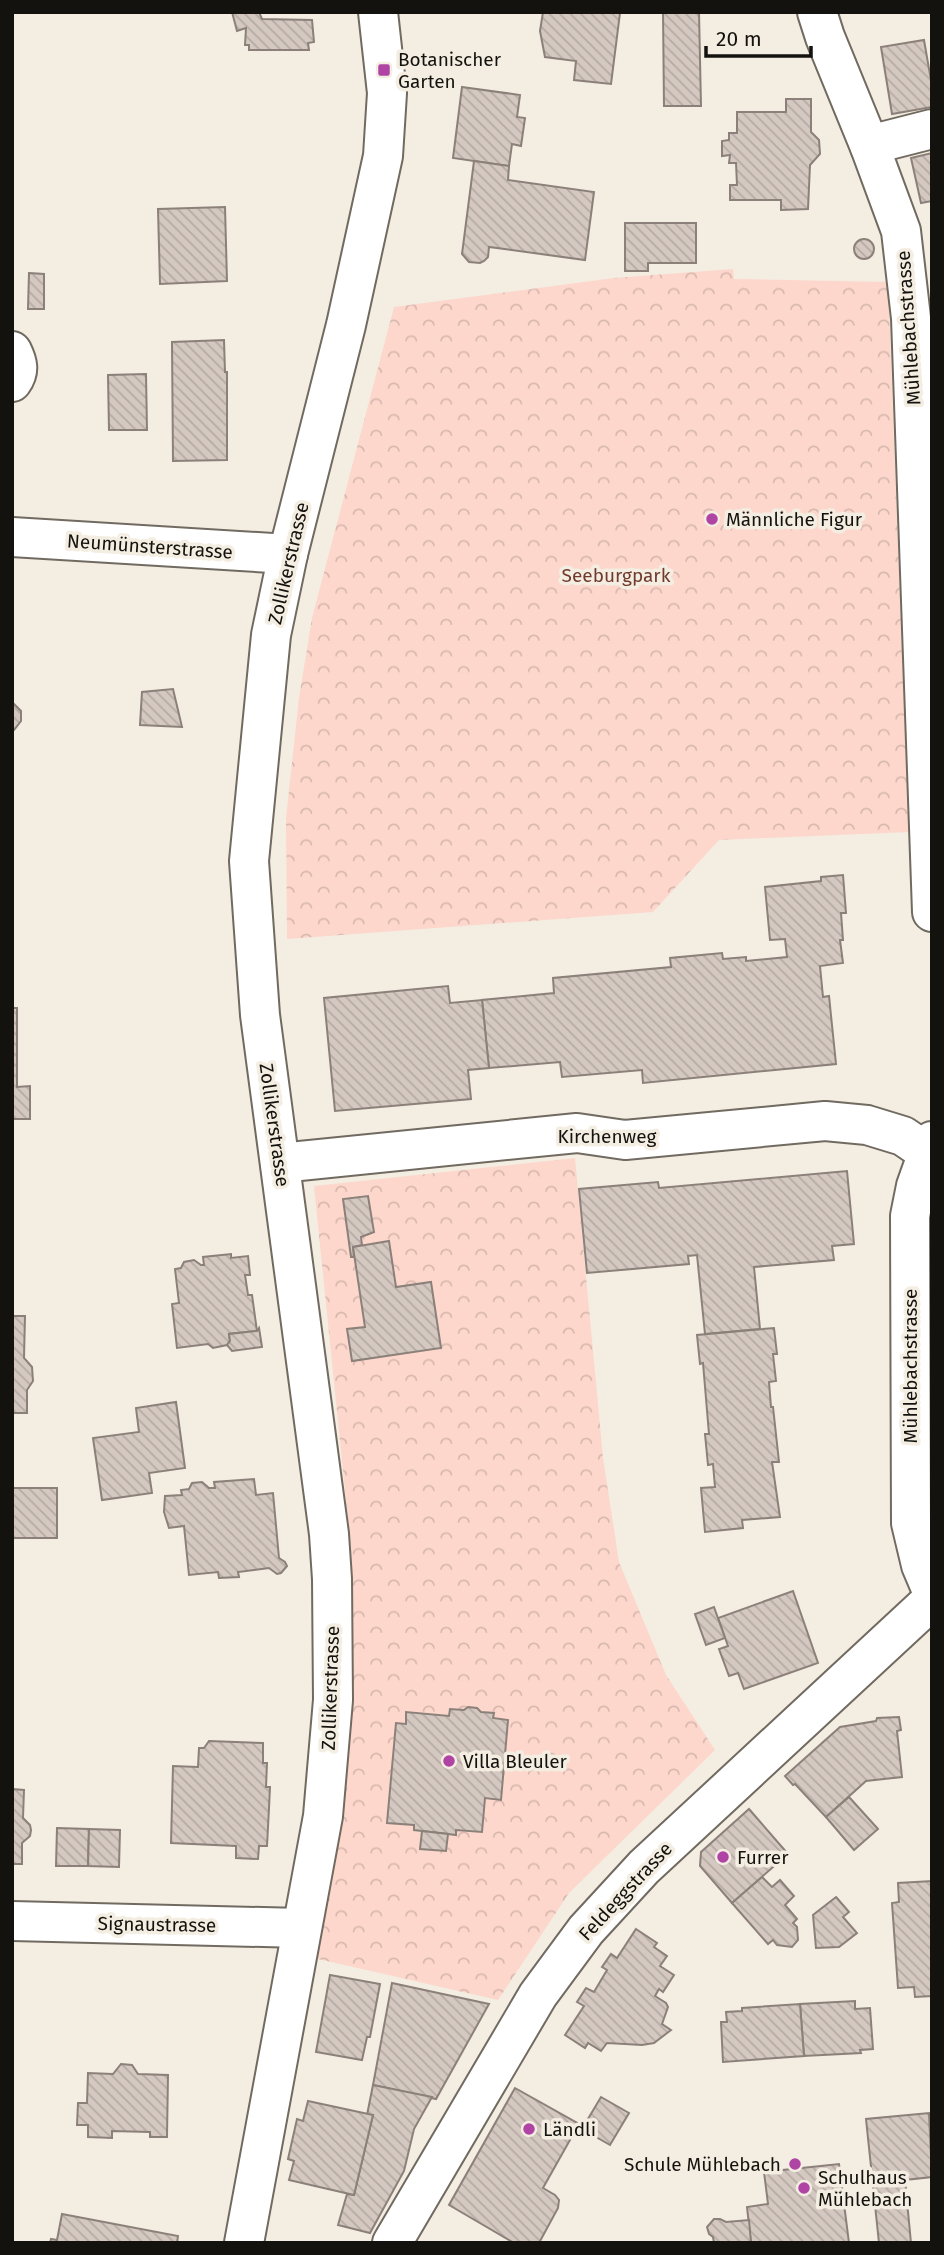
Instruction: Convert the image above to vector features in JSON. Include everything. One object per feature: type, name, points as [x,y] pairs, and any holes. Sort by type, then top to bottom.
[{"type":"street","name":"Zollikerstrasse","points":[[244,2243],[324,1803],[333,1700],[329,1534],[260,1015],[249,861],[271,635],[288,554],[346,325],[383,156],[387,93],[378,12]]},
{"type":"street","name":"Mühlebachstrasse","points":[[817,12],[901,231],[919,258],[911,318],[932,912]]},
{"type":"street","points":[[870,147],[932,129]]},
{"type":"street","points":[[12,351],[18,362],[17,376],[12,382]]},
{"type":"street","name":"Neumünsterstrasse","points":[[12,537],[288,554]]},
{"type":"street","name":"Kirchenweg","points":[[280,1163],[578,1133],[625,1140],[825,1121],[867,1125],[930,1147]]},
{"type":"street","name":"Mühlebachstrasse","points":[[930,1147],[916,1186],[910,1216],[910,1478],[911,1523],[915,1547],[932,1591]]},
{"type":"street","name":"Feldeggstrasse","points":[[393,2243],[538,1995],[586,1930],[654,1858],[932,1600]]},
{"type":"street","name":"Signaustrasse","points":[[12,1921],[301,1928]]},
{"type":"green space","name":"Seeburgpark","points":[[733,269],[734,279],[888,282],[909,832],[719,840],[653,912],[287,939],[286,818],[299,698],[312,618],[394,307],[614,278]]},
{"type":"green space","name":"Villa Bleuler","points":[[575,1158],[603,1458],[619,1562],[666,1675],[715,1750],[569,1893],[498,2000],[318,1959],[348,1751],[353,1641],[351,1549],[314,1186]]},
{"type":"building","points":[[232,12],[259,12],[262,19],[312,20],[314,42],[308,43],[309,50],[249,50],[249,45],[245,45],[246,28],[237,31]]},
{"type":"building","points":[[543,12],[620,13],[611,84],[574,80],[576,61],[545,57],[540,31]]},
{"type":"building","points":[[663,12],[699,12],[701,106],[664,106]]},
{"type":"building","points":[[924,40],[932,86],[932,107],[892,114],[881,47]]},
{"type":"building","points":[[462,87],[520,95],[517,117],[525,118],[521,146],[512,144],[509,166],[453,158]]},
{"type":"building","points":[[786,99],[811,99],[811,132],[819,140],[820,154],[810,165],[808,209],[781,210],[781,200],[730,200],[730,185],[737,185],[736,163],[729,163],[730,155],[722,156],[722,141],[729,140],[729,133],[737,133],[737,112],[786,112]]},
{"type":"building","points":[[932,153],[932,201],[921,203],[911,158]]},
{"type":"building","points":[[474,161],[509,166],[508,180],[594,192],[585,260],[489,247],[488,257],[484,261],[469,262],[462,254]]},
{"type":"building","points":[[225,207],[227,281],[160,284],[158,209]]},
{"type":"building","points":[[625,223],[696,223],[696,263],[648,263],[648,271],[625,271]]},
{"type":"building","points":[[864,239],[871,242],[874,249],[871,256],[864,259],[857,256],[854,249],[857,242]]},
{"type":"building","points":[[29,273],[44,274],[44,309],[28,309]]},
{"type":"building","points":[[224,340],[227,372],[227,460],[173,461],[172,342]]},
{"type":"building","points":[[146,374],[147,430],[109,430],[108,375]]},
{"type":"building","points":[[173,689],[182,727],[140,725],[142,692]]},
{"type":"building","points":[[12,702],[21,711],[21,721],[14,730],[12,730]]},
{"type":"building","points":[[843,875],[846,913],[841,913],[843,940],[840,940],[843,963],[820,966],[823,997],[829,996],[836,1064],[643,1083],[642,1070],[562,1077],[560,1062],[489,1068],[482,1000],[554,993],[553,978],[671,967],[670,958],[722,953],[723,959],[746,957],[746,961],[787,957],[785,939],[770,940],[765,887],[821,881],[821,877]]},
{"type":"building","points":[[448,986],[450,1003],[482,1000],[489,1068],[468,1070],[471,1099],[335,1111],[324,998]]},
{"type":"building","points":[[12,1008],[17,1008],[17,1087],[30,1086],[30,1119],[12,1119]]},
{"type":"building","points":[[847,1171],[854,1244],[832,1246],[834,1260],[754,1267],[760,1329],[705,1334],[697,1255],[688,1256],[689,1264],[587,1273],[579,1189],[658,1182],[659,1188]]},
{"type":"building","points":[[368,1196],[374,1232],[361,1237],[362,1245],[353,1247],[354,1257],[351,1257],[343,1199]]},
{"type":"building","points":[[389,1241],[396,1287],[431,1282],[441,1348],[352,1361],[347,1329],[365,1327],[353,1247]]},
{"type":"building","points":[[231,1254],[231,1258],[248,1256],[250,1275],[245,1275],[248,1295],[252,1295],[257,1331],[229,1334],[230,1341],[227,1345],[213,1348],[208,1344],[177,1348],[172,1304],[179,1303],[175,1269],[181,1268],[184,1262],[194,1260],[204,1265],[203,1257]]},
{"type":"building","points":[[12,1316],[25,1316],[24,1358],[32,1367],[33,1381],[27,1390],[27,1413],[12,1413]]},
{"type":"building","points":[[259,1328],[262,1347],[232,1351],[227,1345],[230,1341],[229,1334],[257,1331]]},
{"type":"building","points":[[774,1328],[776,1381],[769,1382],[779,1462],[772,1462],[780,1517],[742,1520],[743,1528],[705,1532],[701,1488],[715,1487],[713,1464],[708,1465],[705,1434],[709,1434],[703,1363],[700,1364],[697,1335]]},
{"type":"building","points":[[176,1402],[185,1468],[149,1473],[152,1493],[102,1500],[93,1438],[139,1432],[136,1408]]},
{"type":"building","points":[[254,1479],[256,1495],[273,1493],[279,1558],[287,1566],[277,1574],[269,1568],[238,1572],[239,1577],[219,1578],[218,1572],[189,1575],[184,1526],[169,1528],[164,1512],[165,1496],[182,1495],[181,1490],[189,1489],[192,1483],[202,1482],[209,1488],[215,1488],[214,1482]]},
{"type":"building","points":[[12,1488],[57,1488],[57,1538],[12,1538]]},
{"type":"building","points":[[793,1591],[818,1663],[744,1689],[738,1673],[729,1676],[719,1649],[728,1646],[718,1618]]},
{"type":"building","points":[[714,1607],[725,1638],[706,1645],[695,1614]]},
{"type":"building","name":"Villa Bleuler","points":[[468,1707],[494,1713],[493,1718],[508,1720],[501,1800],[485,1798],[482,1832],[456,1830],[456,1835],[414,1830],[414,1825],[387,1823],[396,1723],[406,1724],[406,1712],[449,1716],[450,1709],[464,1710]]},
{"type":"building","points":[[899,1717],[901,1730],[897,1731],[902,1777],[866,1781],[826,1817],[785,1776],[840,1727],[876,1721],[877,1718]]},
{"type":"building","points":[[209,1741],[263,1743],[263,1763],[267,1763],[266,1787],[270,1787],[267,1846],[259,1846],[258,1859],[236,1858],[236,1846],[171,1843],[173,1766],[198,1767],[199,1748],[204,1748]]},
{"type":"building","points":[[12,1789],[24,1790],[23,1818],[31,1830],[30,1836],[22,1843],[22,1864],[12,1864]]},
{"type":"building","points":[[849,1797],[878,1829],[854,1850],[826,1817]]},
{"type":"building","points":[[749,1809],[788,1854],[732,1903],[700,1866],[701,1852]]},
{"type":"building","points":[[57,1828],[89,1829],[88,1866],[56,1866]]},
{"type":"building","points":[[89,1829],[120,1830],[119,1867],[88,1866]]},
{"type":"building","points":[[422,1831],[448,1834],[446,1851],[420,1849]]},
{"type":"building","points":[[762,1877],[772,1887],[780,1880],[794,1896],[785,1905],[797,1919],[793,1923],[797,1927],[798,1940],[792,1947],[777,1945],[773,1940],[768,1944],[732,1903]]},
{"type":"building","points":[[932,1881],[932,1996],[915,1997],[914,1987],[898,1988],[892,1903],[899,1902],[898,1883]]},
{"type":"building","points":[[836,1897],[849,1912],[843,1917],[857,1933],[839,1947],[816,1948],[813,1915]]},
{"type":"building","points":[[636,1929],[657,1943],[654,1947],[667,1956],[660,1966],[674,1975],[663,1992],[659,1989],[655,1996],[668,2007],[662,2024],[671,2030],[654,2043],[607,2043],[601,2051],[588,2043],[585,2048],[565,2035],[584,2006],[577,2002],[586,1988],[594,1992],[607,1970],[602,1967],[611,1954],[617,1958]]},
{"type":"building","points":[[330,1975],[380,1984],[370,2037],[367,2037],[362,2060],[316,2052]]},
{"type":"building","points":[[392,1983],[489,2004],[436,2099],[373,2085]]},
{"type":"building","points":[[855,2001],[855,2009],[870,2008],[873,2049],[860,2050],[861,2053],[804,2056],[800,2004]]},
{"type":"building","points":[[800,2004],[804,2056],[723,2062],[721,2022],[727,2022],[726,2012],[742,2011],[742,2008]]},
{"type":"building","points":[[121,2064],[132,2065],[138,2074],[168,2075],[167,2137],[150,2137],[150,2132],[112,2131],[112,2138],[88,2137],[88,2125],[77,2125],[78,2103],[87,2103],[88,2073],[113,2074]]},
{"type":"building","points":[[373,2085],[432,2097],[414,2129],[404,2171],[370,2233],[338,2225],[347,2194],[354,2195],[373,2115],[367,2115]]},
{"type":"building","points":[[515,2088],[579,2124],[543,2188],[559,2200],[558,2208],[539,2243],[514,2243],[449,2205]]},
{"type":"building","points":[[601,2097],[629,2113],[610,2145],[582,2129]]},
{"type":"building","points":[[308,2101],[373,2115],[354,2195],[289,2180],[294,2161],[288,2159],[297,2119],[303,2121]]},
{"type":"building","points":[[929,2113],[932,2177],[905,2180],[911,2243],[879,2243],[866,2119]]},
{"type":"building","name":"Schulhaus Mühlebach","points":[[839,2164],[849,2243],[751,2243],[747,2207],[768,2204],[764,2172]]},
{"type":"building","points":[[62,2214],[178,2236],[177,2243],[50,2243],[51,2239],[57,2240]]},
{"type":"building","points":[[714,2219],[726,2222],[749,2220],[751,2243],[714,2243],[707,2227]]},
{"type":"place","name":"Botanischer Garten","points":[[384,70]]},
{"type":"place","name":"Männliche Figur","points":[[712,519]]},
{"type":"place","name":"Villa Bleuler","points":[[449,1761]]},
{"type":"place","name":"Furrer","points":[[723,1857]]},
{"type":"place","name":"Ländli","points":[[529,2129]]},
{"type":"place","name":"Schule Mühlebach","points":[[795,2164]]},
{"type":"place","name":"Schulhaus Mühlebach","points":[[804,2188]]}]
